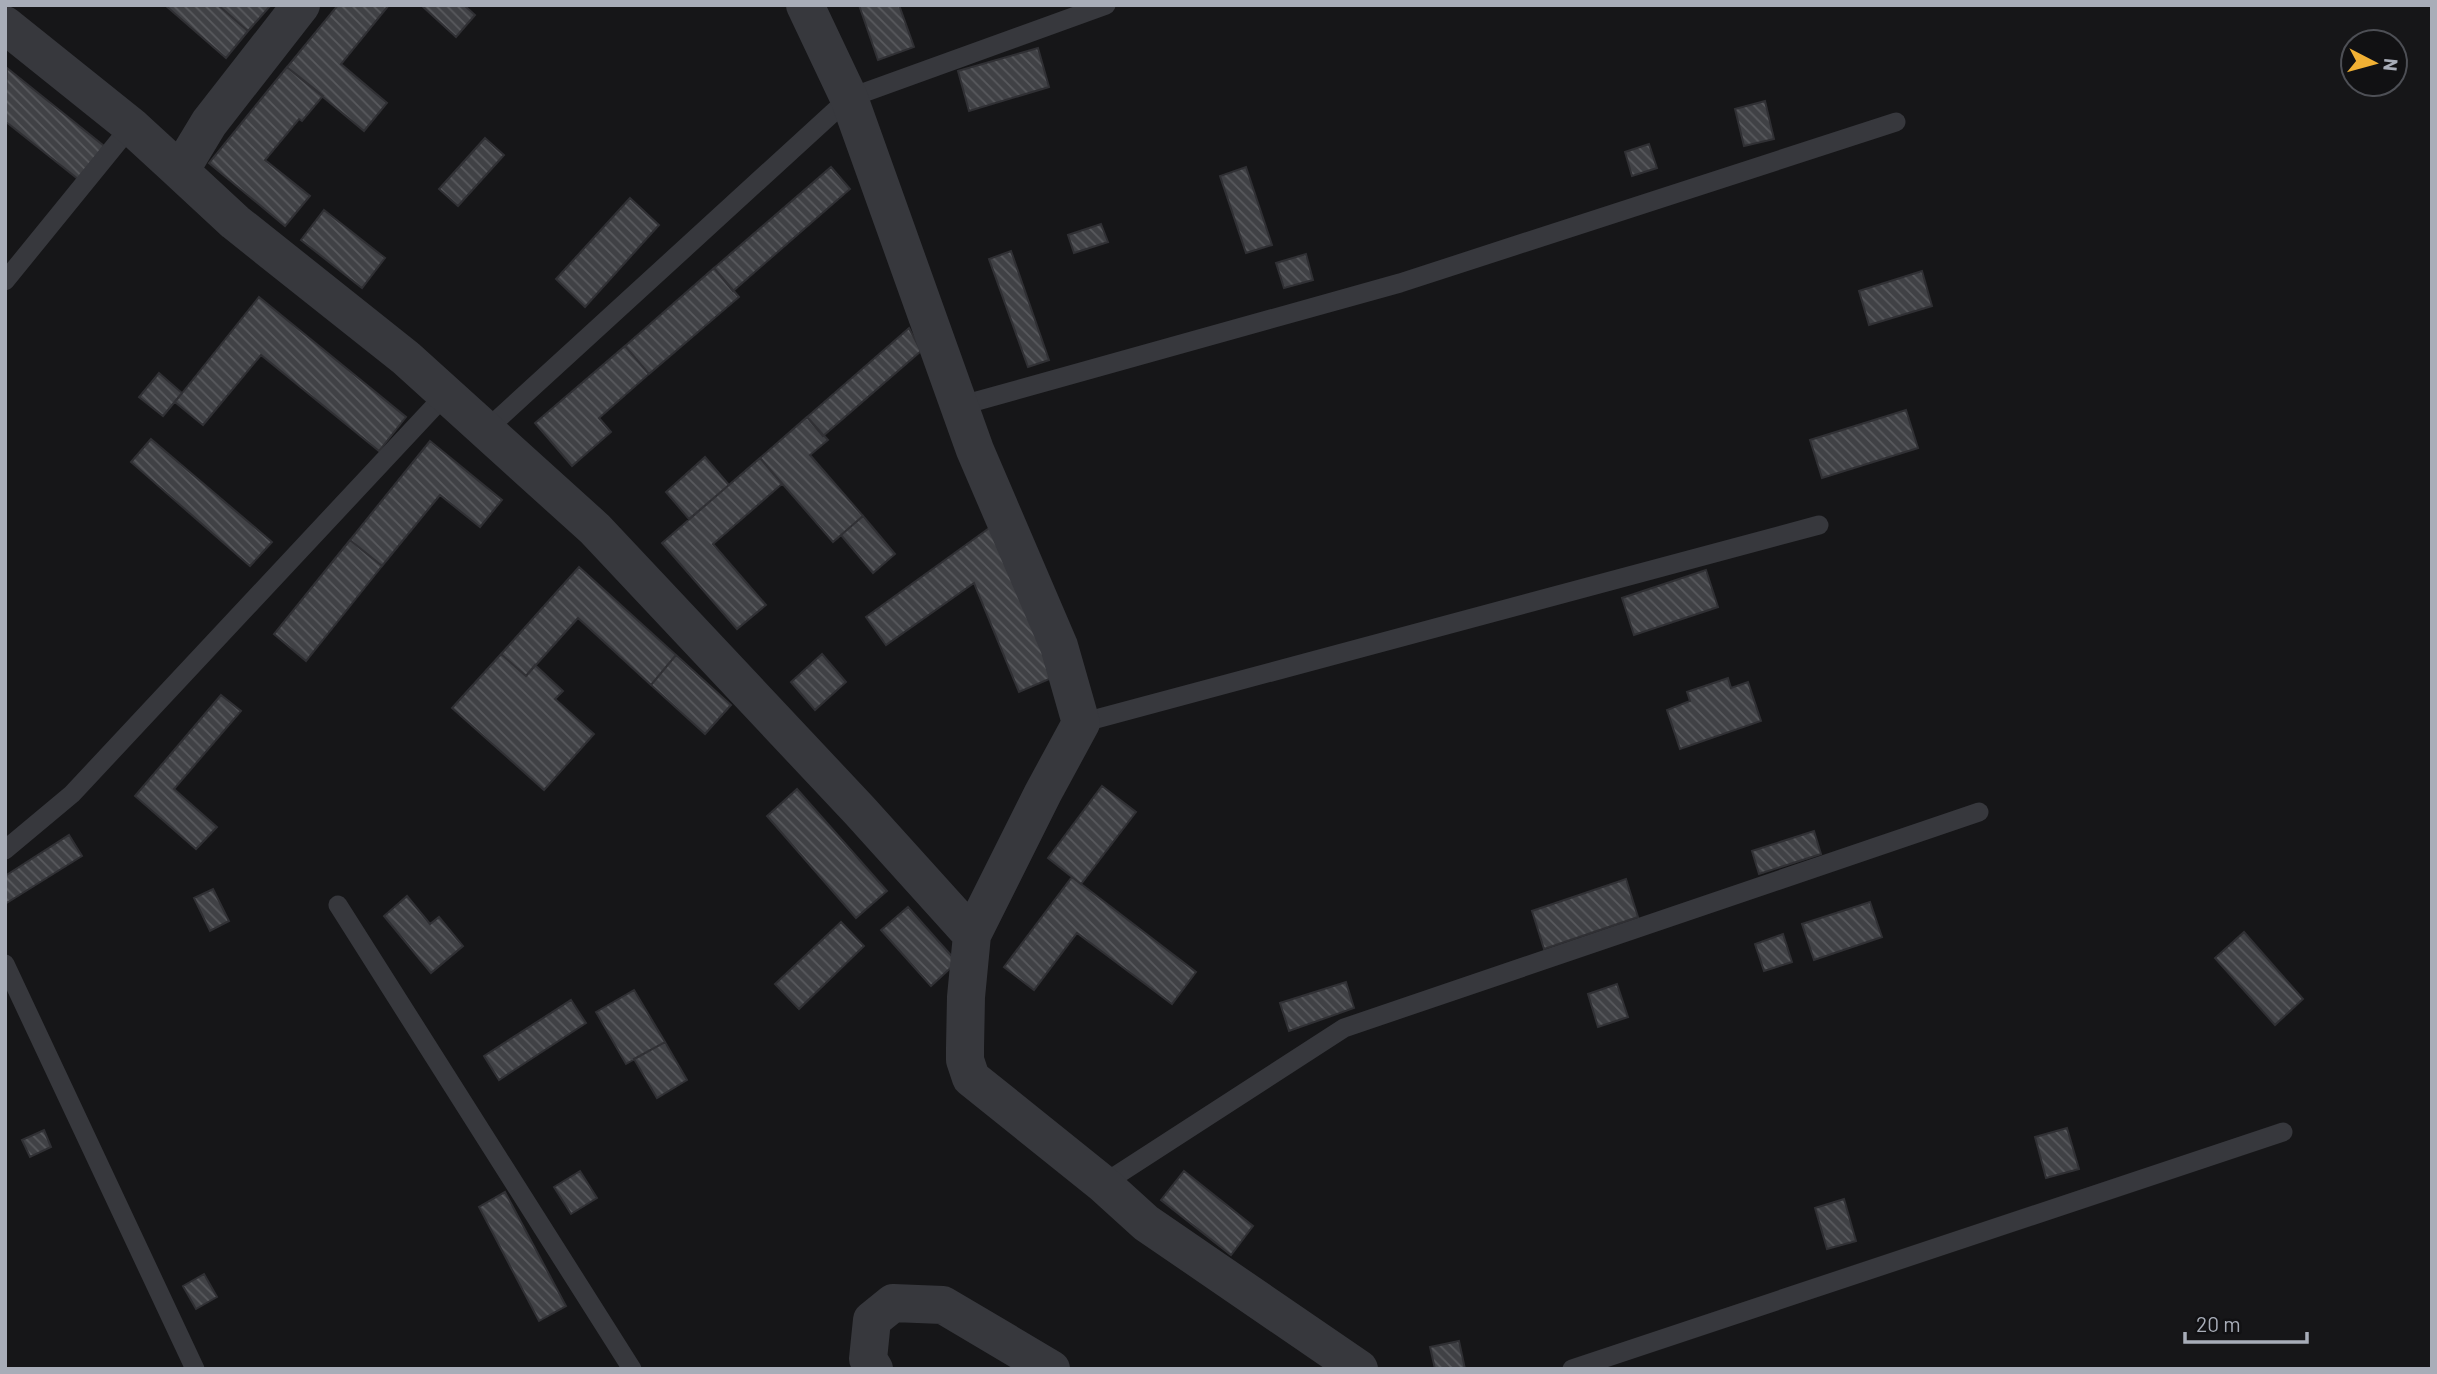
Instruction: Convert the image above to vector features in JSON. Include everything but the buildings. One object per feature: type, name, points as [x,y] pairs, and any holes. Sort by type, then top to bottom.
[{"type":"street","points":[[180,171],[209,122],[301,5]]},
{"type":"street","points":[[805,5],[849,98],[975,450],[1059,646],[1081,723],[972,934],[966,997],[965,1048],[965,1060],[971,1078],[1103,1184],[1146,1223],[1359,1369]]},
{"type":"street","points":[[5,25],[131,126],[235,222],[405,358],[595,529],[972,934]]},
{"type":"street","points":[[874,1369],[868,1359],[872,1320],[893,1303],[943,1306],[1051,1369]]},
{"type":"lane","points":[[486,430],[849,98],[1106,5]]},
{"type":"lane","points":[[959,406],[1400,283],[1896,122]]},
{"type":"lane","points":[[5,281],[131,126]]},
{"type":"lane","points":[[5,850],[72,794],[446,394]]},
{"type":"lane","points":[[1081,723],[1819,525]]},
{"type":"lane","points":[[1103,1184],[1344,1028],[1979,812]]},
{"type":"lane","points":[[338,905],[632,1369]]},
{"type":"lane","points":[[5,964],[195,1369]]},
{"type":"lane","points":[[1572,1369],[2283,1132]]}]
